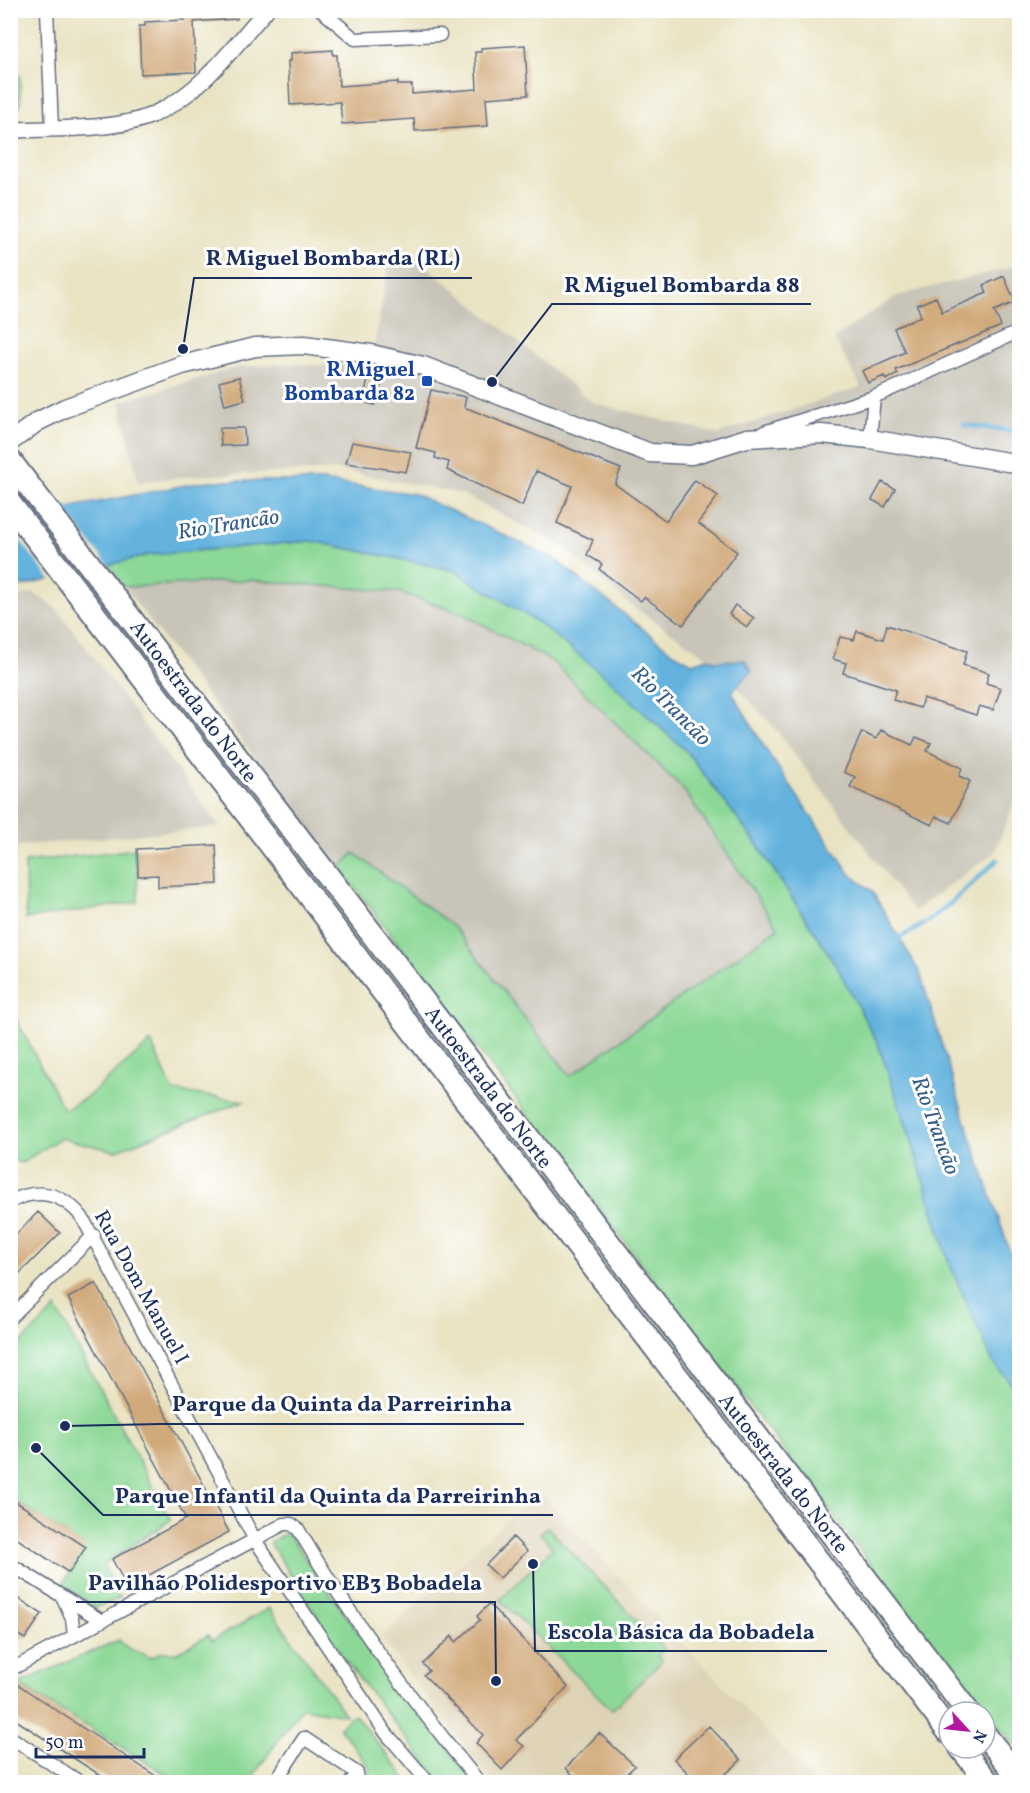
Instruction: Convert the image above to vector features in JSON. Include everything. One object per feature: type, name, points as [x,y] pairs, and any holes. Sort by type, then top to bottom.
[{"type":"highway","name":"Autoestrada do Norte","points":[[10,461],[959,1700]]},
{"type":"highway","name":"Autoestrada do Norte","points":[[10,504],[937,1716]]},
{"type":"highway","points":[[997,1750],[1020,1779]]},
{"type":"highway","points":[[971,1760],[988,1782]]},
{"type":"main road","points":[[10,442],[37,422],[65,408],[182,365],[255,347],[296,345],[371,354],[423,366],[650,453],[692,455],[747,438],[821,434],[870,439],[1020,464]]},
{"type":"street","points":[[46,10],[52,128]]},
{"type":"street","points":[[10,130],[121,124],[150,116],[178,101],[205,79],[266,10]]},
{"type":"street","points":[[321,10],[355,39],[440,35]]},
{"type":"street","points":[[747,438],[874,397],[1020,331]]},
{"type":"street","points":[[870,439],[874,397]]},
{"type":"street","name":"Rua Dom Manuel I","points":[[10,1202],[36,1193],[49,1194],[69,1203],[94,1235],[255,1540],[386,1733],[428,1782]]},
{"type":"street","points":[[10,1318],[94,1235]]},
{"type":"street","points":[[10,1670],[284,1524],[291,1524],[298,1529],[328,1580],[419,1709],[479,1782]]},
{"type":"street","points":[[10,1564],[102,1621]]},
{"type":"street","points":[[63,1598],[72,1618],[74,1636]]},
{"type":"street","points":[[10,1737],[80,1782]]},
{"type":"street","points":[[275,1782],[304,1738],[357,1773],[351,1782]]},
{"type":"shaded area","points":[[391,254],[419,260],[593,403],[718,434],[861,387],[834,338],[897,296],[1019,265],[1020,787],[995,852],[914,911],[773,726],[738,688],[753,672],[746,660],[714,661],[632,606],[559,544],[462,494],[340,470],[193,476],[138,482],[120,402],[238,367],[287,364],[370,367]]},
{"type":"shaded area","points":[[250,580],[399,592],[461,613],[552,661],[683,789],[778,928],[570,1076],[453,926],[354,853],[340,868],[123,586]]},
{"type":"shaded area","points":[[34,593],[57,609],[220,827],[17,846],[11,900],[11,598]]},
{"type":"shaded area","points":[[538,1491],[814,1782],[492,1782],[381,1637]]},
{"type":"green space","points":[[11,76],[20,76],[20,107],[11,107]]},
{"type":"green space","points":[[311,541],[453,570],[539,623],[606,677],[687,752],[756,843],[836,965],[878,1044],[912,1142],[949,1263],[994,1364],[1019,1392],[1019,1750],[997,1723],[997,1700],[978,1700],[918,1626],[340,868],[354,853],[453,926],[570,1076],[778,928],[683,789],[552,661],[461,613],[399,592],[250,580],[128,587],[123,586],[108,565],[148,555]]},
{"type":"green space","points":[[137,849],[138,902],[26,919],[25,862]]},
{"type":"green space","points":[[10,1015],[14,1015],[64,1110],[87,1097],[151,1042],[173,1091],[244,1101],[115,1151],[60,1138],[22,1163],[11,1160]]},
{"type":"green space","points":[[56,1308],[171,1520],[103,1565],[120,1598],[95,1608],[63,1584],[85,1547],[11,1498],[10,1354]]},
{"type":"green space","points":[[547,1527],[664,1649],[657,1656],[662,1661],[612,1710],[500,1600],[553,1548],[540,1533]]},
{"type":"green space","points":[[287,1532],[395,1685],[476,1782],[441,1782],[344,1659],[270,1543]]},
{"type":"green space","points":[[269,1608],[346,1715],[301,1708],[249,1782],[179,1782],[17,1684],[119,1640],[130,1649],[151,1658],[161,1652],[177,1653],[208,1635],[212,1641]]},
{"type":"green space","points":[[354,1714],[409,1782],[360,1782],[370,1768],[339,1727]]},
{"type":"water","name":"Rio Trancão","points":[[207,481],[323,481],[415,494],[553,558],[672,652],[692,663],[708,658],[714,661],[745,660],[752,671],[732,692],[766,750],[851,875],[872,891],[920,973],[965,1120],[1019,1278],[1019,1392],[994,1364],[949,1263],[912,1142],[878,1044],[836,965],[756,843],[687,752],[606,677],[539,623],[453,570],[311,541],[148,555],[11,589],[10,519]]},
{"type":"pier","points":[[62,506],[110,568],[52,582],[11,528],[10,516]]},
{"type":"building","points":[[184,10],[236,10],[237,19],[194,22],[196,72],[141,74],[139,26],[145,26],[145,22],[185,20]]},
{"type":"building","points":[[525,45],[528,95],[486,98],[488,126],[415,131],[414,119],[342,124],[340,102],[290,105],[288,61],[291,61],[291,53],[333,50],[333,55],[337,55],[339,86],[398,82],[398,85],[412,85],[412,94],[477,89],[475,52],[481,52],[481,48]]},
{"type":"building","points":[[1004,276],[1015,302],[994,311],[1001,326],[896,370],[898,374],[886,380],[884,376],[868,383],[862,371],[905,352],[894,328],[921,316],[917,305],[936,297],[942,312],[987,293],[984,285]]},
{"type":"building","points":[[370,373],[383,377],[375,405],[362,402]]},
{"type":"building","points":[[239,377],[245,400],[225,405],[219,382]]},
{"type":"building","points":[[431,390],[466,397],[464,407],[621,469],[615,484],[666,521],[695,480],[718,496],[698,523],[737,552],[683,625],[644,597],[641,601],[599,569],[602,564],[587,555],[593,540],[557,523],[572,486],[536,471],[522,506],[447,470],[449,462],[435,458],[436,453],[416,448]]},
{"type":"building","points":[[220,428],[244,428],[245,445],[221,446]]},
{"type":"building","points":[[352,442],[411,452],[406,472],[346,463]]},
{"type":"building","points":[[882,482],[895,489],[885,507],[872,500]]},
{"type":"building","points":[[735,605],[754,618],[747,627],[729,614]]},
{"type":"building","points":[[887,625],[967,651],[963,665],[989,673],[986,683],[1001,688],[993,710],[979,706],[976,715],[923,698],[920,708],[893,700],[896,690],[843,673],[846,663],[833,659],[840,637],[854,640],[857,631],[883,639]]},
{"type":"building","points":[[881,730],[912,745],[916,737],[931,743],[927,751],[962,768],[959,776],[970,781],[951,823],[936,816],[932,825],[850,787],[855,777],[844,772],[862,732],[876,739]]},
{"type":"building","points":[[216,845],[218,884],[158,887],[158,875],[138,876],[137,849]]},
{"type":"building","points":[[38,1212],[60,1233],[10,1283],[10,1240]]},
{"type":"building","points":[[96,1283],[229,1532],[127,1587],[112,1559],[186,1519],[68,1298]]},
{"type":"building","points":[[10,1498],[86,1547],[69,1573],[10,1534]]},
{"type":"building","points":[[513,1537],[527,1551],[500,1578],[486,1565]]},
{"type":"building","points":[[10,1593],[42,1614],[25,1639],[10,1630]]},
{"type":"building","points":[[489,1604],[568,1687],[516,1740],[524,1746],[502,1770],[476,1743],[483,1735],[424,1675],[429,1671],[423,1664],[452,1636],[456,1642],[480,1620],[477,1616]]},
{"type":"building","points":[[17,1684],[165,1782],[111,1782],[10,1716],[10,1693]]},
{"type":"building","points":[[709,1726],[741,1760],[717,1782],[697,1782],[674,1759]]},
{"type":"building","points":[[599,1733],[635,1766],[617,1782],[580,1782],[566,1768]]},
{"type":"waterway","points":[[964,425],[1020,432]]},
{"type":"waterway","points":[[895,939],[909,933],[936,915],[997,860]]},
{"type":"place","name":"R Miguel Bombarda (RL)","points":[[183,349]]},
{"type":"place","name":"R Miguel Bombarda 82","points":[[427,381]]},
{"type":"place","name":"R Miguel Bombarda 88","points":[[492,382]]},
{"type":"place","name":"Parque da Quinta da Parreirinha","points":[[65,1426]]},
{"type":"place","name":"Parque Infantil da Quinta da Parreirinha","points":[[36,1448]]},
{"type":"place","name":"Escola Básica da Bobadela","points":[[533,1564]]},
{"type":"place","name":"Pavilhão Polidesportivo EB3 Bobadela","points":[[496,1681]]}]
